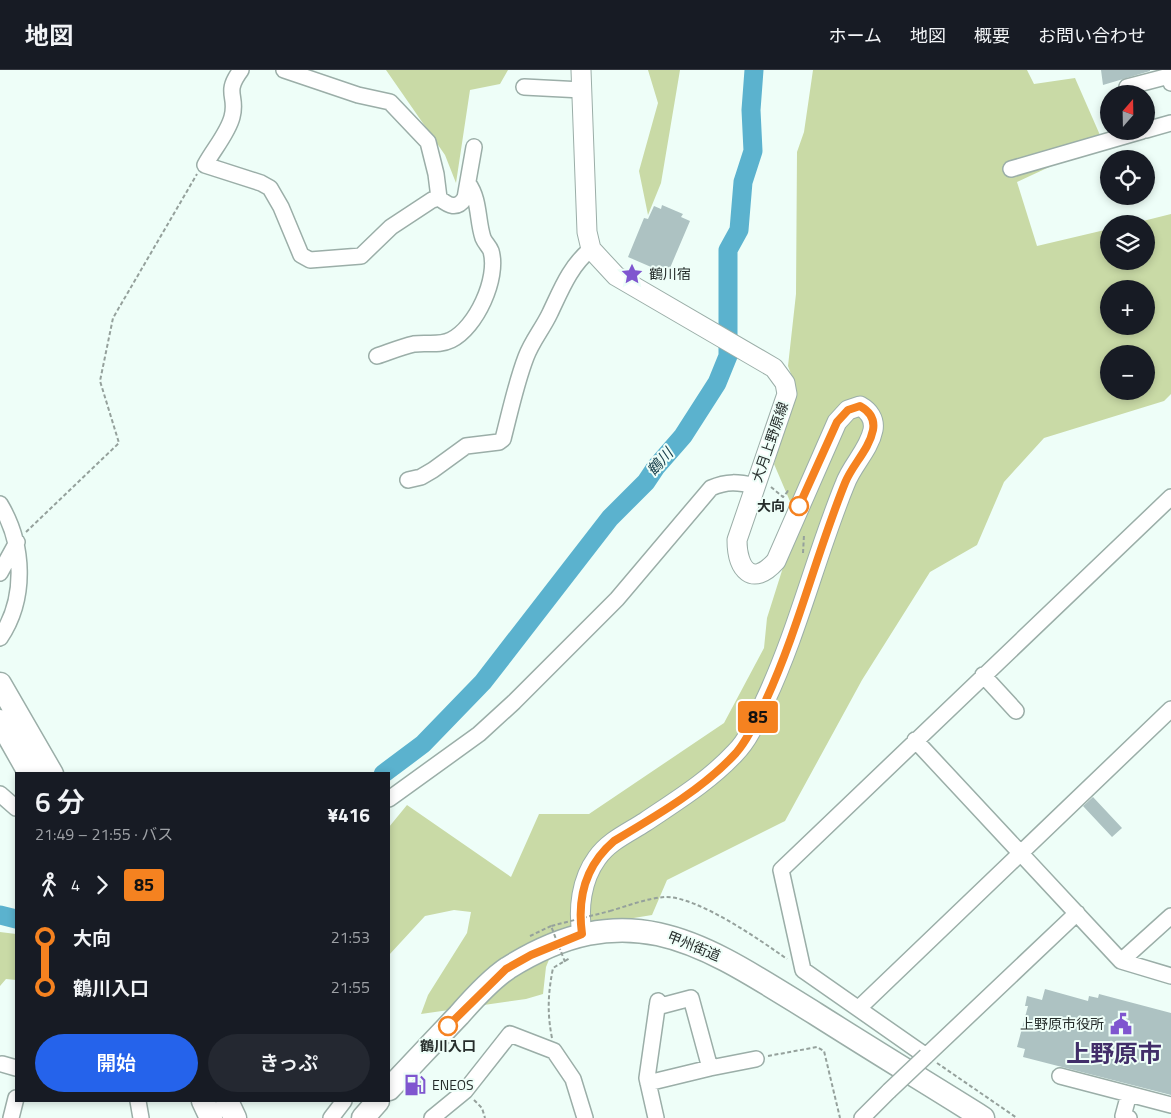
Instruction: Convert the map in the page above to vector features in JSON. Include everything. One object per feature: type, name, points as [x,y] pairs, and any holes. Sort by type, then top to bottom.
[{"type":"highway","points":[[0,684],[51,772]]},
{"type":"highway","points":[[0,721],[29,772]]},
{"type":"highway","name":"甲州街道","points":[[390,1088],[472,1001],[506,969],[531,955],[582,934],[601,930],[655,932],[679,938],[707,949],[733,963],[983,1118]]},
{"type":"highway","points":[[203,1102],[211,1118]]},
{"type":"highway","points":[[227,1102],[235,1118]]},
{"type":"highway","points":[[363,1118],[377,1102]]},
{"type":"main road","points":[[582,70],[587,232],[591,249]]},
{"type":"main road","name":"大月上野原線","points":[[582,934],[579,914],[584,887],[595,860],[614,841],[708,779],[746,740],[787,649],[846,482],[874,429],[872,417],[867,410],[860,406],[848,410],[837,422],[776,561],[769,569],[759,574],[748,572],[742,567],[737,555],[737,540],[787,394],[785,383],[774,368],[674,308],[616,276],[591,249]]},
{"type":"street","points":[[241,70],[230,90],[234,103],[232,120],[205,165],[261,183],[270,188],[281,206],[301,255],[310,260],[361,256],[391,227],[432,200],[439,198]]},
{"type":"street","points":[[284,70],[358,95],[390,102],[428,142],[436,174],[439,198],[449,206],[455,206],[465,198],[474,147]]},
{"type":"street","points":[[1135,85],[1169,76],[1171,83]]},
{"type":"street","points":[[524,87],[582,90]]},
{"type":"street","points":[[1155,127],[1171,123]]},
{"type":"street","points":[[1011,169],[1109,140]]},
{"type":"street","points":[[377,356],[411,345],[444,343],[453,339],[463,332],[487,297],[492,261],[491,250],[483,239],[479,211],[472,189],[468,183]]},
{"type":"street","points":[[408,480],[420,478],[466,446],[499,442],[503,439],[525,358],[533,340],[548,318],[568,276],[579,259],[591,249]]},
{"type":"street","points":[[390,798],[479,734],[514,702],[617,599],[711,488],[724,482],[757,482]]},
{"type":"street","points":[[926,1056],[803,970],[781,870],[1171,497]]},
{"type":"street","points":[[0,504],[17,542],[19,566],[18,594],[11,618],[0,638]]},
{"type":"street","points":[[0,573],[17,542]]},
{"type":"street","points":[[983,675],[1016,711]]},
{"type":"street","points":[[859,1008],[1171,709]]},
{"type":"street","points":[[915,740],[1022,852],[1121,961],[1171,976]]},
{"type":"street","points":[[0,794],[15,807]]},
{"type":"street","points":[[862,1118],[1077,913]]},
{"type":"street","points":[[1121,961],[1171,916]]},
{"type":"street","points":[[656,1118],[648,1083],[658,1004],[690,998],[710,1068]]},
{"type":"street","points":[[432,1118],[466,1091],[510,1034],[554,1051],[573,1079],[584,1118]]},
{"type":"street","points":[[648,1083],[756,1059]]},
{"type":"street","points":[[1060,1076],[1171,1105]]},
{"type":"street","points":[[1128,1094],[1123,1116],[1129,1118]]},
{"type":"street","points":[[11,1118],[15,1102]]},
{"type":"street","points":[[138,1102],[141,1118]]},
{"type":"street","points":[[331,1118],[343,1102]]},
{"type":"path","points":[[17,542],[42,515],[120,443],[100,381],[113,318],[189,186],[205,165]]},
{"type":"path","points":[[757,482],[783,497],[788,491],[791,492]]},
{"type":"path","points":[[530,936],[552,926],[663,897],[677,897],[746,930],[803,970]]},
{"type":"path","points":[[552,926],[565,962],[553,968],[548,996],[548,1016],[554,1051]]},
{"type":"path","points":[[756,1059],[818,1047],[824,1051],[840,1118]]},
{"type":"path","points":[[926,1056],[1017,1118]]},
{"type":"path","points":[[466,1091],[482,1108],[485,1118]]},
{"type":"green space","points":[[386,70],[508,70],[500,84],[470,90],[456,183],[445,155]]},
{"type":"green space","points":[[648,70],[680,70],[661,183],[648,215],[639,171],[658,103]]},
{"type":"green space","points":[[813,70],[1027,70],[1034,84],[1075,78],[1100,135],[1100,140],[1103,142],[1017,182],[1037,246],[1100,231],[1100,270],[1155,270],[1155,218],[1171,214],[1171,394],[1164,401],[1044,438],[1004,482],[977,545],[930,572],[862,680],[785,821],[667,880],[652,915],[561,930],[546,967],[543,994],[526,999],[421,1014],[428,995],[467,933],[471,912],[454,910],[425,916],[390,954],[390,826],[407,805],[511,877],[539,814],[589,814],[724,723],[764,648],[767,618],[798,520],[774,464],[794,395],[794,382],[788,366],[796,294],[797,152],[804,132]]},
{"type":"green space","points":[[0,932],[15,934],[15,980],[6,979],[0,986]]},
{"type":"building","points":[[1101,70],[1150,70],[1150,71],[1103,85]]},
{"type":"building","points":[[662,205],[683,214],[681,217],[690,221],[670,268],[675,269],[671,279],[657,273],[658,270],[628,257],[644,218],[648,219],[654,206],[661,209]]},
{"type":"building","points":[[1093,797],[1122,828],[1112,837],[1083,806]]},
{"type":"building","points":[[1045,989],[1088,1001],[1089,996],[1098,998],[1099,994],[1171,1013],[1171,1095],[1023,1057],[1025,1049],[1017,1047],[1028,1006],[1025,1006],[1027,996],[1042,1000]]},
{"type":"building","points":[[418,1077],[424,1083],[414,1094],[408,1088]]},
{"type":"waterway","name":"鶴川","points":[[386,772],[423,744],[483,682],[610,518],[646,482],[656,467],[683,436],[717,383],[728,356],[728,250],[739,230],[743,182],[753,151],[751,110],[754,70]]},
{"type":"waterway","name":"鶴川","points":[[0,915],[15,919]]},
{"type":"bus line","name":"85","points":[[448,1026],[506,969],[531,955],[582,934],[579,914],[580,903],[595,860],[614,841],[708,779],[746,740],[787,649],[846,482],[874,429],[872,417],[867,410],[860,406],[848,410],[837,422],[799,506]]},
{"type":"place","name":"鶴川宿","points":[[632,274]]},
{"type":"place","name":"大向","points":[[799,506]]},
{"type":"place","name":"上野原市役所","points":[[1121,1024]]},
{"type":"place","name":"鶴川入口","points":[[448,1026]]},
{"type":"place","name":"ENEOS","points":[[415,1085]]},
{"type":"district","name":"上野原市","points":[[1114,1054]]}]
